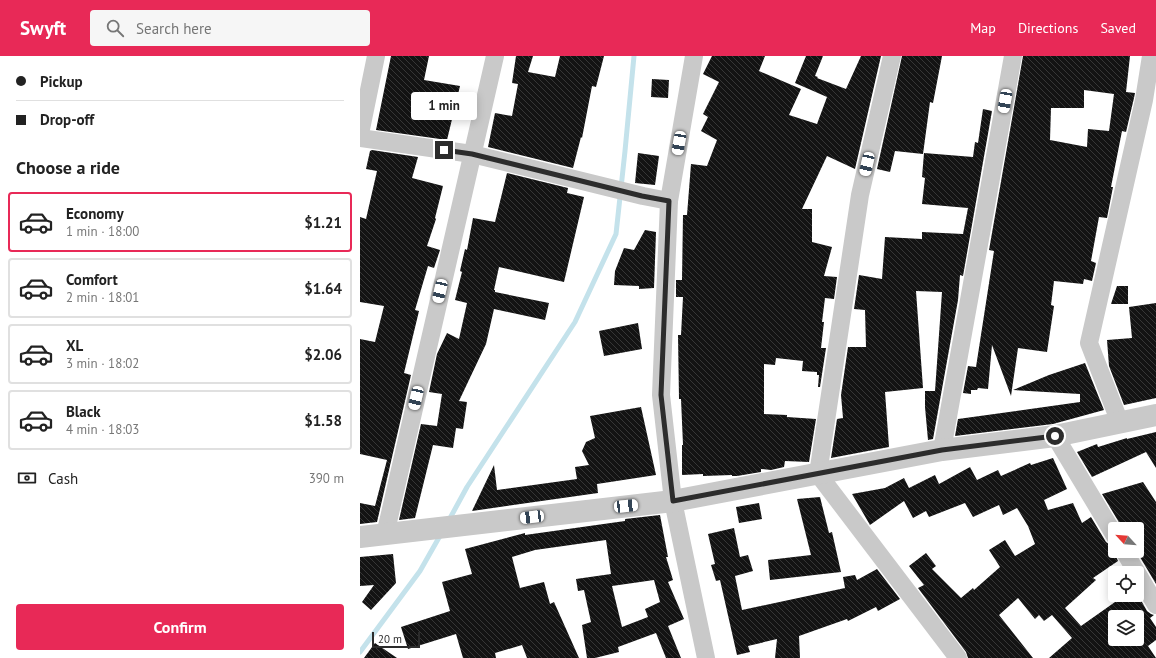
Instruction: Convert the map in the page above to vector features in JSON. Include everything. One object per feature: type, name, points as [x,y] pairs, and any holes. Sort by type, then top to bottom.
[{"type":"street","points":[[360,134],[376,56]]},
{"type":"street","points":[[385,535],[495,56]]},
{"type":"street","points":[[694,56],[669,201],[661,395],[673,501],[706,658]]},
{"type":"street","points":[[892,56],[860,195],[818,474],[958,658]]},
{"type":"street","points":[[942,450],[1013,56]]},
{"type":"street","points":[[1120,423],[1089,343],[1144,100],[1151,56]]},
{"type":"street","points":[[360,138],[472,154],[642,196],[669,201]]},
{"type":"street","points":[[360,537],[673,501],[942,450],[1055,436],[1156,415]]},
{"type":"street","points":[[1055,436],[1108,524]]},
{"type":"street","points":[[1128,558],[1156,605]]},
{"type":"building","points":[[391,56],[429,56],[424,80],[460,86],[447,140],[376,130]]},
{"type":"building","points":[[516,56],[533,56],[528,72],[555,77],[560,56],[604,56],[596,87],[592,86],[582,138],[581,137],[573,168],[488,147],[495,113],[512,116],[518,84],[512,83]]},
{"type":"building","points":[[712,56],[765,56],[759,71],[801,89],[789,115],[817,124],[827,97],[795,83],[806,56],[823,56],[815,76],[846,89],[861,56],[881,56],[855,169],[827,156],[802,209],[812,209],[812,242],[832,247],[824,276],[837,277],[834,299],[825,298],[821,348],[826,348],[820,387],[818,387],[819,375],[817,375],[817,372],[802,371],[803,361],[776,358],[775,365],[764,364],[764,414],[787,415],[787,417],[816,419],[809,462],[785,461],[784,467],[771,470],[761,469],[761,472],[737,476],[703,476],[703,474],[682,475],[683,445],[681,399],[679,399],[678,335],[681,335],[683,297],[676,297],[676,280],[682,280],[683,215],[687,215],[691,164],[707,166],[717,140],[701,131],[708,117],[703,114],[719,82],[703,74]]},
{"type":"building","points":[[902,56],[942,56],[933,103],[930,102],[923,154],[895,151],[890,172],[877,169]]},
{"type":"building","points":[[1023,56],[1130,56],[1126,92],[1135,93],[1126,132],[1122,131],[1111,187],[1113,187],[1107,218],[1099,217],[1091,261],[1096,263],[1092,281],[1084,279],[1083,284],[1054,281],[1051,305],[1054,306],[1047,352],[1018,348],[1011,396],[992,345],[988,389],[978,388],[977,390],[971,390],[971,394],[963,393],[968,366],[976,367],[994,251],[989,250]],"holes":[[[1084,90],[1114,94],[1109,131],[1088,129],[1087,147],[1050,140],[1051,108],[1084,108]]]},
{"type":"building","points":[[652,79],[669,80],[668,98],[651,97]]},
{"type":"building","points":[[983,109],[992,111],[963,276],[960,275],[958,300],[933,439],[928,440],[925,391],[935,391],[942,292],[916,291],[923,388],[885,392],[889,447],[831,458],[837,419],[843,418],[841,395],[848,347],[866,347],[865,310],[854,309],[859,275],[882,279],[885,237],[922,239],[922,232],[963,234],[968,208],[922,204],[925,178],[922,177],[924,153],[973,157],[975,142],[978,143]]},
{"type":"building","points":[[372,150],[418,157],[412,178],[443,186],[436,219],[427,246],[440,250],[434,268],[428,266],[415,310],[419,311],[404,373],[411,375],[377,522],[360,524],[360,503],[375,506],[387,460],[360,454],[360,339],[375,342],[384,306],[360,302],[360,217],[366,219],[377,171],[366,169],[370,151]]},
{"type":"building","points":[[638,153],[659,156],[655,185],[635,183]]},
{"type":"building","points":[[507,173],[568,188],[567,193],[584,197],[564,282],[499,267],[494,290],[495,292],[549,303],[545,320],[494,309],[486,344],[459,401],[467,402],[463,429],[456,428],[453,448],[433,445],[415,518],[399,520],[421,424],[437,426],[442,394],[429,392],[437,354],[447,333],[459,339],[467,303],[455,300],[462,272],[460,271],[465,249],[467,250],[473,218],[495,222]]},
{"type":"building","points":[[645,230],[656,232],[654,288],[639,289],[639,286],[614,285],[615,271],[624,248],[634,250]]},
{"type":"building","points":[[1117,286],[1128,286],[1128,304],[1111,304]]},
{"type":"building","points":[[1156,303],[1156,398],[1124,405],[1109,366],[1107,340],[1132,338],[1129,307]]},
{"type":"building","points":[[638,323],[642,349],[604,356],[599,331]]},
{"type":"building","points":[[1085,363],[1104,410],[1053,424],[955,436],[958,419],[1080,402],[1080,394],[1013,390],[1049,375]]},
{"type":"building","points":[[641,407],[656,475],[597,484],[598,493],[472,511],[494,465],[497,490],[577,479],[575,467],[589,465],[582,451],[586,442],[595,438],[590,416]]},
{"type":"building","points":[[1156,432],[1156,468],[1146,452],[1092,477],[1077,452],[1097,444],[1098,447],[1127,438]]},
{"type":"building","points":[[1053,458],[1067,489],[1044,500],[1048,510],[1073,503],[1082,523],[1091,517],[1108,544],[1108,558],[1117,558],[1118,561],[1108,566],[1108,568],[1093,578],[1096,580],[1065,608],[1081,626],[1115,602],[1142,602],[1147,611],[1154,615],[1150,618],[1156,627],[1156,640],[1148,646],[1156,658],[1049,658],[1072,638],[1052,615],[1044,621],[1039,615],[1035,619],[1018,598],[999,615],[1033,658],[968,658],[966,652],[918,588],[924,585],[909,566],[926,553],[936,566],[932,569],[961,598],[973,588],[974,590],[1000,567],[989,550],[1005,540],[1015,556],[1035,544],[1028,526],[1017,508],[1003,515],[999,505],[973,517],[965,503],[929,517],[926,511],[913,518],[904,501],[870,525],[852,494],[885,488],[904,478],[909,488],[935,475],[939,484],[970,467],[977,480],[998,470],[1001,476],[1030,463],[1031,465]]},
{"type":"building","points":[[1143,482],[1156,502],[1156,584],[1141,558],[1144,558],[1144,522],[1119,522],[1102,494]]},
{"type":"building","points":[[820,497],[829,533],[832,532],[841,572],[770,580],[768,560],[811,555],[797,499]]},
{"type":"building","points":[[759,503],[762,519],[739,523],[736,507]]},
{"type":"building","points":[[660,515],[668,557],[666,557],[673,580],[668,582],[684,619],[668,626],[681,658],[666,658],[656,633],[618,647],[619,652],[595,658],[587,658],[582,625],[591,622],[584,590],[578,591],[576,579],[611,574],[606,540],[535,550],[512,557],[520,588],[544,582],[550,604],[554,602],[579,658],[527,658],[522,645],[495,653],[496,658],[463,658],[456,634],[408,649],[401,627],[450,611],[442,582],[472,574],[465,549],[525,533],[525,535],[625,521],[625,519]],"holes":[[[654,580],[660,602],[645,609],[648,617],[622,627],[612,586]]]},
{"type":"building","points":[[734,528],[740,557],[748,555],[753,571],[735,576],[742,610],[845,588],[843,577],[855,575],[857,580],[877,569],[900,599],[878,611],[876,607],[848,621],[847,619],[799,636],[800,658],[775,658],[777,639],[748,646],[750,652],[737,655],[720,580],[716,581],[711,565],[715,564],[708,534]]},
{"type":"building","points":[[393,554],[396,583],[371,610],[362,602],[374,585],[360,586],[360,557]]},
{"type":"building","points":[[375,643],[397,658],[364,658]]},
{"type":"waterway","points":[[449,520],[467,487],[575,322],[616,234],[634,56]]},
{"type":"waterway","points":[[360,652],[420,571],[441,534]]},
{"type":"route","points":[[444,150],[472,154],[642,196],[669,201],[661,395],[673,501],[942,450],[1055,436]]}]
